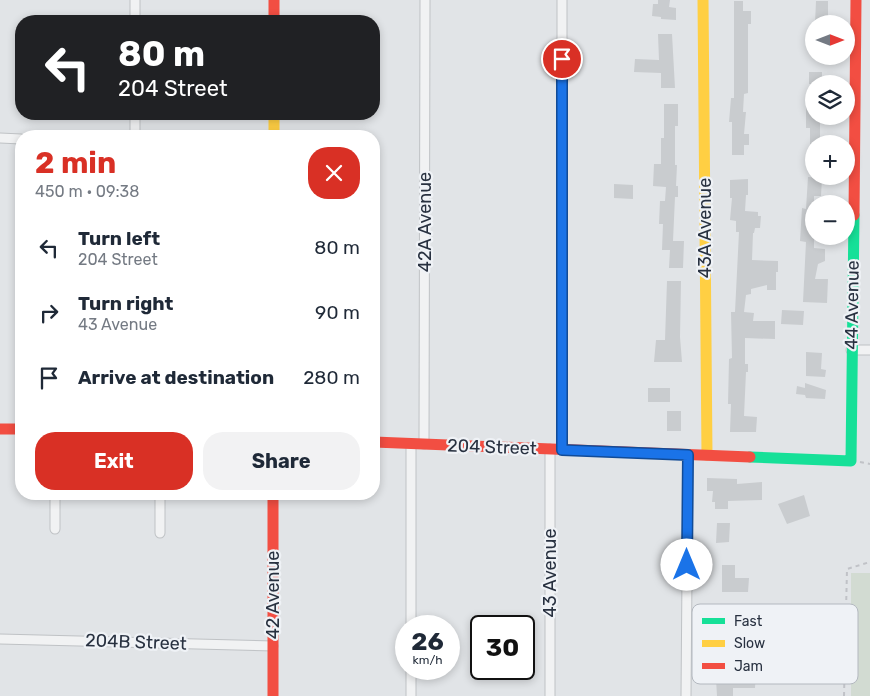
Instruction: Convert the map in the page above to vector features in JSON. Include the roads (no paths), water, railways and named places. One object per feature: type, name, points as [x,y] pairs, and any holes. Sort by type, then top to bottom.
[{"type":"street","points":[[135,0],[135,15]]},
{"type":"street","points":[[274,0],[274,15]]},
{"type":"street","name":"42A Avenue","points":[[424,444],[425,0]]},
{"type":"street","points":[[562,0],[562,450]]},
{"type":"street","name":"43A Avenue","points":[[703,0],[707,455]]},
{"type":"street","name":"44 Avenue","points":[[851,461],[856,0]]},
{"type":"street","points":[[0,138],[15,139]]},
{"type":"street","points":[[851,350],[870,350]]},
{"type":"street","points":[[0,429],[15,429]]},
{"type":"street","name":"204 Street","points":[[380,442],[851,461]]},
{"type":"street","points":[[411,444],[411,615]]},
{"type":"street","name":"43 Avenue","points":[[550,449],[550,696]]},
{"type":"street","points":[[686,696],[688,455]]},
{"type":"street","points":[[55,500],[55,529]]},
{"type":"street","points":[[160,500],[160,533]]},
{"type":"street","name":"42 Avenue","points":[[272,696],[273,500]]},
{"type":"street","name":"204B Street","points":[[0,638],[272,646]]},
{"type":"street","points":[[411,680],[411,696]]}]
